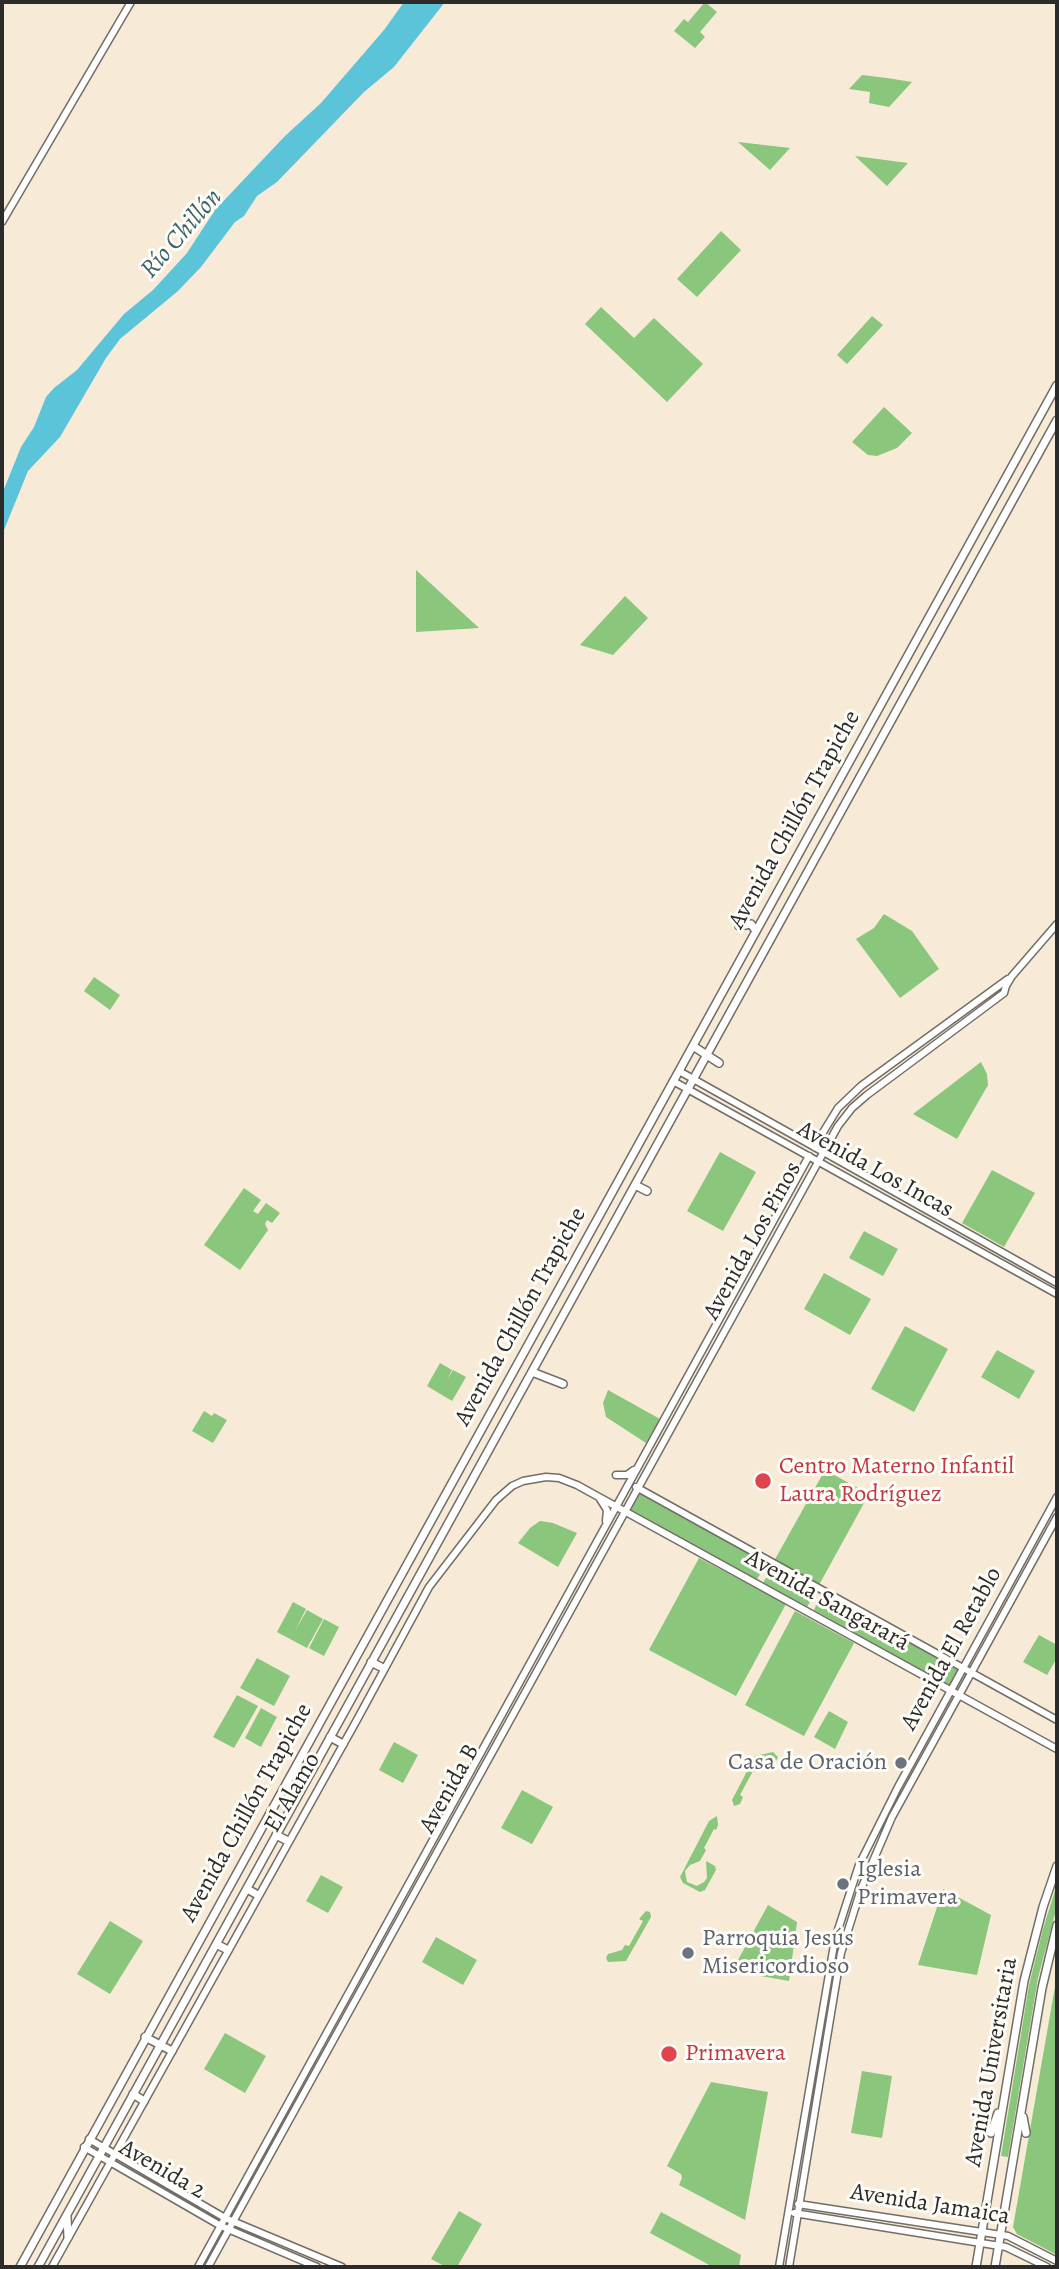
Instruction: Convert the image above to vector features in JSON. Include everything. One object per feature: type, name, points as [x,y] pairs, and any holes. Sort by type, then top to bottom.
[{"type":"main road","name":"Avenida Chillón Trapiche","points":[[20,2267],[1057,385]]},
{"type":"main road","name":"Avenida Chillón Trapiche","points":[[38,2267],[1057,420]]},
{"type":"main road","points":[[939,598],[955,606]]},
{"type":"main road","points":[[801,849],[815,858]]},
{"type":"main road","points":[[739,926],[751,924],[756,931]]},
{"type":"main road","points":[[712,1011],[726,1019]]},
{"type":"main road","points":[[692,1046],[719,1063]]},
{"type":"main road","points":[[635,1185],[647,1191]]},
{"type":"main road","points":[[581,1249],[595,1256]]},
{"type":"main road","points":[[532,1337],[547,1345]]},
{"type":"main road","points":[[532,1372],[563,1384]]},
{"type":"main road","points":[[505,1385],[520,1393]]},
{"type":"main road","points":[[428,1525],[442,1533]]},
{"type":"main road","points":[[410,1557],[425,1566]]},
{"type":"main road","points":[[371,1662],[383,1668]]},
{"type":"main road","points":[[342,1682],[356,1689]]},
{"type":"main road","points":[[330,1737],[343,1744]]},
{"type":"main road","points":[[304,1749],[319,1757]]},
{"type":"main road","points":[[282,1791],[296,1798]]},
{"type":"main road","points":[[276,1835],[288,1841]]},
{"type":"main road","name":"Avenida Universitaria","points":[[976,2267],[1029,1956],[1057,1866]]},
{"type":"main road","points":[[247,1889],[258,1895]]},
{"type":"main road","name":"Avenida Universitaria","points":[[995,2267],[1042,1988],[1057,1925]]},
{"type":"main road","points":[[216,1944],[228,1950]]},
{"type":"main road","points":[[145,2037],[172,2051]]},
{"type":"main road","points":[[133,2094],[144,2101]]},
{"type":"main road","points":[[990,2133],[1004,2100]]},
{"type":"main road","points":[[1022,2108],[1026,2133]]},
{"type":"main road","points":[[60,2192],[74,2201]]},
{"type":"main road","points":[[67,2215],[68,2237]]},
{"type":"street","points":[[2,222],[131,2]]},
{"type":"street","points":[[1012,976],[1057,924]]},
{"type":"street","name":"Avenida Los Pinos","points":[[814,1147],[838,1108],[861,1086],[1012,976]]},
{"type":"street","name":"Avenida Los Pinos","points":[[637,1488],[845,1117],[867,1095],[1004,993],[1012,976]]},
{"type":"street","name":"Avenida Los Incas","points":[[679,1071],[1057,1283]]},
{"type":"street","name":"Avenida Los Incas","points":[[673,1080],[1057,1294]]},
{"type":"street","name":"Avenida Los Pinos","points":[[628,1483],[809,1156]]},
{"type":"street","points":[[805,1164],[814,1169]]},
{"type":"street","points":[[976,1249],[981,1240]]},
{"type":"street","points":[[674,1401],[683,1406]]},
{"type":"street","points":[[616,1475],[627,1475],[638,1466]]},
{"type":"street","points":[[647,1471],[646,1487],[654,1497]]},
{"type":"street","name":"El Alamo","points":[[51,2267],[429,1587],[503,1492],[523,1480],[546,1477],[566,1480],[615,1506]]},
{"type":"street","name":"Avenida Sangarará","points":[[628,1483],[1057,1720]]},
{"type":"street","name":"Avenida B","points":[[198,2267],[628,1483]]},
{"type":"street","name":"Avenida B","points":[[208,2267],[637,1488]]},
{"type":"street","points":[[596,1496],[607,1510],[605,1525]]},
{"type":"street","name":"Avenida El Retablo","points":[[779,2267],[829,1966],[846,1903],[875,1831],[1057,1497]]},
{"type":"street","name":"Avenida Sangarará","points":[[615,1506],[1057,1749]]},
{"type":"street","name":"Avenida El Retablo","points":[[789,2267],[837,1976],[849,1923],[880,1842],[1057,1517]]},
{"type":"street","points":[[615,1528],[629,1518],[642,1521]]},
{"type":"street","points":[[567,1595],[576,1600]]},
{"type":"street","points":[[950,1661],[962,1660],[970,1655]]},
{"type":"street","points":[[439,1827],[448,1832]]},
{"type":"street","name":"Avenida 2","points":[[86,2143],[115,2154],[233,2222],[342,2267]]},
{"type":"street","name":"Avenida 2","points":[[86,2143],[99,2156],[221,2226],[317,2267]]},
{"type":"street","name":"Avenida Jamaica","points":[[791,2202],[1001,2235],[1016,2239],[1057,2261]]},
{"type":"street","name":"Avenida Jamaica","points":[[789,2212],[999,2246],[1012,2249],[1047,2267]]},
{"type":"street","points":[[924,2234],[926,2224]]},
{"type":"street","points":[[254,2240],[251,2236],[256,2232]]},
{"type":"street","points":[[296,2259],[300,2250]]},
{"type":"green space","points":[[705,2],[717,12],[700,32],[705,37],[695,48],[674,31],[684,19],[690,24],[688,22]]},
{"type":"green space","points":[[862,75],[912,82],[889,107],[869,103],[870,92],[849,89]]},
{"type":"green space","points":[[738,142],[790,148],[770,170]]},
{"type":"green space","points":[[855,156],[908,163],[887,186]]},
{"type":"green space","points":[[721,231],[741,250],[697,297],[677,279]]},
{"type":"green space","points":[[601,307],[634,338],[654,318],[703,364],[667,402],[585,324]]},
{"type":"green space","points":[[872,316],[883,325],[847,364],[837,355]]},
{"type":"green space","points":[[884,407],[912,433],[897,448],[877,456],[868,455],[852,442]]},
{"type":"green space","points":[[416,570],[479,628],[416,632]]},
{"type":"green space","points":[[625,596],[648,618],[613,655],[580,645]]},
{"type":"green space","points":[[884,914],[912,931],[939,969],[900,998],[856,939],[874,928]]},
{"type":"green space","points":[[94,977],[120,995],[110,1010],[84,991]]},
{"type":"green space","points":[[981,1062],[987,1074],[988,1085],[957,1139],[913,1114]]},
{"type":"green space","points":[[720,1152],[756,1172],[723,1231],[687,1211]]},
{"type":"green space","points":[[992,1170],[1035,1193],[1004,1247],[962,1223]]},
{"type":"green space","points":[[244,1188],[261,1200],[253,1211],[258,1214],[266,1203],[280,1213],[272,1223],[267,1220],[265,1224],[268,1230],[240,1270],[204,1245]]},
{"type":"green space","points":[[864,1231],[898,1249],[883,1276],[849,1258]]},
{"type":"green space","points":[[824,1273],[871,1299],[850,1335],[804,1309]]},
{"type":"green space","points":[[905,1326],[948,1349],[914,1412],[871,1389]]},
{"type":"green space","points":[[997,1350],[1035,1371],[1019,1399],[981,1377]]},
{"type":"green space","points":[[440,1363],[452,1370],[447,1380],[453,1370],[466,1377],[452,1401],[427,1386]]},
{"type":"green space","points":[[608,1390],[660,1419],[646,1443],[606,1417],[603,1403]]},
{"type":"green space","points":[[204,1411],[227,1420],[213,1443],[192,1431]]},
{"type":"green space","points":[[825,1470],[869,1494],[819,1585],[774,1561]]},
{"type":"green space","points":[[639,1491],[767,1562],[756,1581],[629,1509]]},
{"type":"green space","points":[[540,1521],[553,1523],[577,1533],[558,1567],[518,1543],[530,1528]]},
{"type":"green space","points":[[699,1558],[786,1604],[736,1696],[649,1650]]},
{"type":"green space","points":[[773,1566],[817,1590],[807,1607],[763,1583]]},
{"type":"green space","points":[[821,1594],[959,1669],[950,1687],[814,1610]]},
{"type":"green space","points":[[293,1602],[306,1609],[295,1631],[307,1610],[323,1619],[307,1648],[277,1632]]},
{"type":"green space","points":[[795,1611],[854,1643],[804,1736],[745,1705]]},
{"type":"green space","points":[[324,1619],[339,1627],[324,1656],[309,1648]]},
{"type":"green space","points":[[1039,1635],[1057,1645],[1057,1658],[1047,1675],[1023,1662]]},
{"type":"green space","points":[[257,1658],[290,1676],[274,1706],[240,1688]]},
{"type":"green space","points":[[237,1695],[258,1706],[234,1748],[213,1737]]},
{"type":"green space","points":[[261,1708],[277,1717],[261,1747],[245,1738]]},
{"type":"green space","points":[[829,1711],[848,1722],[835,1749],[814,1737]]},
{"type":"green space","points":[[394,1742],[418,1755],[403,1783],[379,1770]]},
{"type":"green space","points":[[773,1752],[778,1757],[776,1761],[764,1764],[756,1772],[753,1771],[740,1795],[743,1797],[740,1804],[734,1806],[732,1800],[755,1756]]},
{"type":"green space","points":[[522,1790],[553,1807],[532,1844],[501,1828]]},
{"type":"green space","points":[[717,1816],[718,1825],[704,1848],[706,1850],[700,1861],[690,1865],[685,1871],[687,1882],[697,1886],[707,1878],[706,1861],[715,1866],[716,1870],[705,1890],[700,1892],[683,1883],[680,1877],[709,1821]]},
{"type":"green space","points":[[321,1875],[343,1887],[328,1913],[306,1901]]},
{"type":"green space","points":[[1057,1884],[1057,1906],[1038,1978],[1008,2157],[1001,2156],[1029,1985]]},
{"type":"green space","points":[[943,1889],[991,1915],[977,1975],[918,1965]]},
{"type":"green space","points":[[768,1905],[797,1922],[789,1981],[732,1971]]},
{"type":"green space","points":[[646,1911],[650,1912],[651,1917],[626,1961],[608,1962],[608,1954],[622,1950],[625,1945],[629,1946],[643,1921],[639,1919]]},
{"type":"green space","points":[[110,1921],[143,1941],[110,1994],[77,1974]]},
{"type":"green space","points":[[436,1937],[477,1960],[463,1985],[422,1962]]},
{"type":"green space","points":[[1057,1975],[1057,2255],[1017,2234],[1013,2227]]},
{"type":"green space","points":[[225,2033],[266,2056],[245,2093],[204,2069]]},
{"type":"green space","points":[[862,2071],[892,2076],[882,2138],[851,2133]]},
{"type":"green space","points":[[711,2082],[768,2092],[745,2220],[679,2185],[681,2174],[667,2166]]},
{"type":"green space","points":[[459,2211],[482,2224],[457,2267],[446,2267],[431,2259]]},
{"type":"green space","points":[[661,2212],[741,2255],[739,2267],[713,2267],[650,2233]]},
{"type":"water","points":[[404,2],[445,2],[394,67],[364,92],[277,182],[257,196],[244,216],[235,222],[201,267],[178,291],[120,339],[60,437],[28,471],[2,535],[2,494],[21,447],[34,427],[46,397],[77,370],[124,314],[153,290],[187,253],[215,210],[285,136],[321,103],[384,30]]},
{"type":"place","name":"Centro Materno Infantil Laura Rodríguez","points":[[763,1481]]},
{"type":"place","name":"Casa de Oración","points":[[901,1763]]},
{"type":"place","name":"Iglesia Primavera","points":[[843,1884]]},
{"type":"place","name":"Parroquia Jesús Misericordioso","points":[[688,1953]]},
{"type":"place","name":"Primavera","points":[[669,2054]]},
{"type":"water label","name":"Río Chillón","points":[[182,234]]}]
